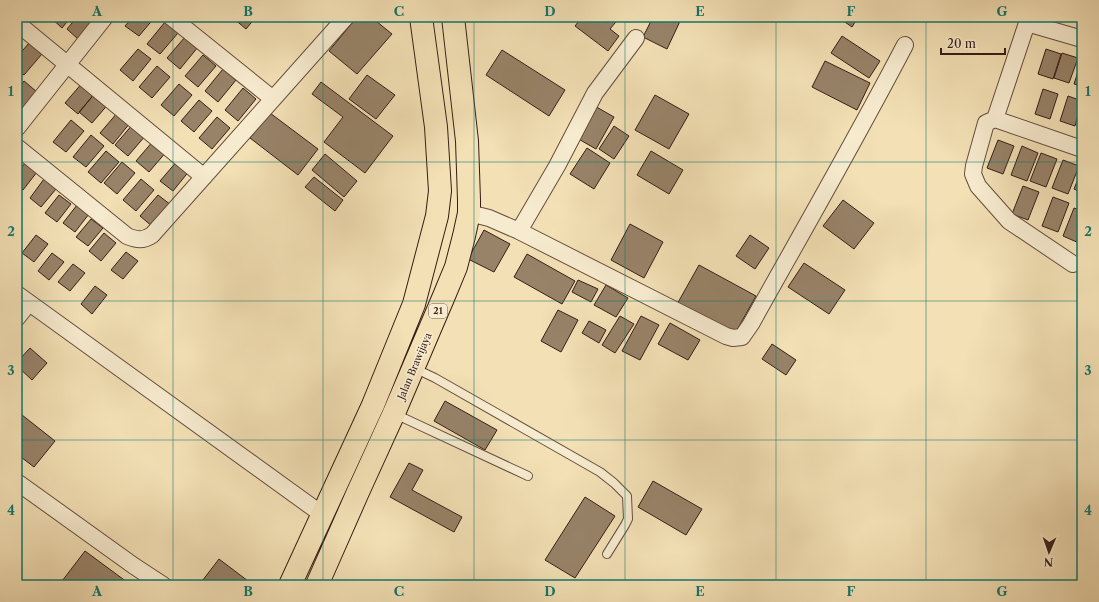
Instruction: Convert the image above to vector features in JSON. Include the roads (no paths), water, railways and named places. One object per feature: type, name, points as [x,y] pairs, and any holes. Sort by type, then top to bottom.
[{"type":"highway","name":"21","points":[[290,585],[373,405],[414,304],[437,216],[440,191],[436,127],[421,17]]},
{"type":"highway","name":"Jalan Brawijaya","points":[[317,585],[394,413],[444,296],[456,267],[464,236],[469,213],[467,142],[454,17]]},
{"type":"street","points":[[17,128],[106,17]]},
{"type":"street","points":[[171,17],[274,99]]},
{"type":"street","points":[[17,147],[127,236],[141,240],[152,235],[346,17]]},
{"type":"street","points":[[995,119],[1026,20],[1082,39]]},
{"type":"street","points":[[17,23],[204,177]]},
{"type":"street","points":[[520,231],[557,166],[595,93],[636,38]]},
{"type":"street","points":[[469,213],[490,218],[520,231],[726,336],[734,338],[742,337],[755,318],[873,106],[905,45]]},
{"type":"street","points":[[1074,264],[1009,221],[978,186],[973,174],[986,123],[995,119],[1082,149]]},
{"type":"street","points":[[17,318],[23,298],[323,515]]},
{"type":"street","points":[[17,482],[163,585]]},
{"type":"lane","points":[[414,367],[600,472],[614,482],[627,496],[628,518],[625,526],[607,554]]},
{"type":"lane","points":[[394,413],[528,476]]}]
